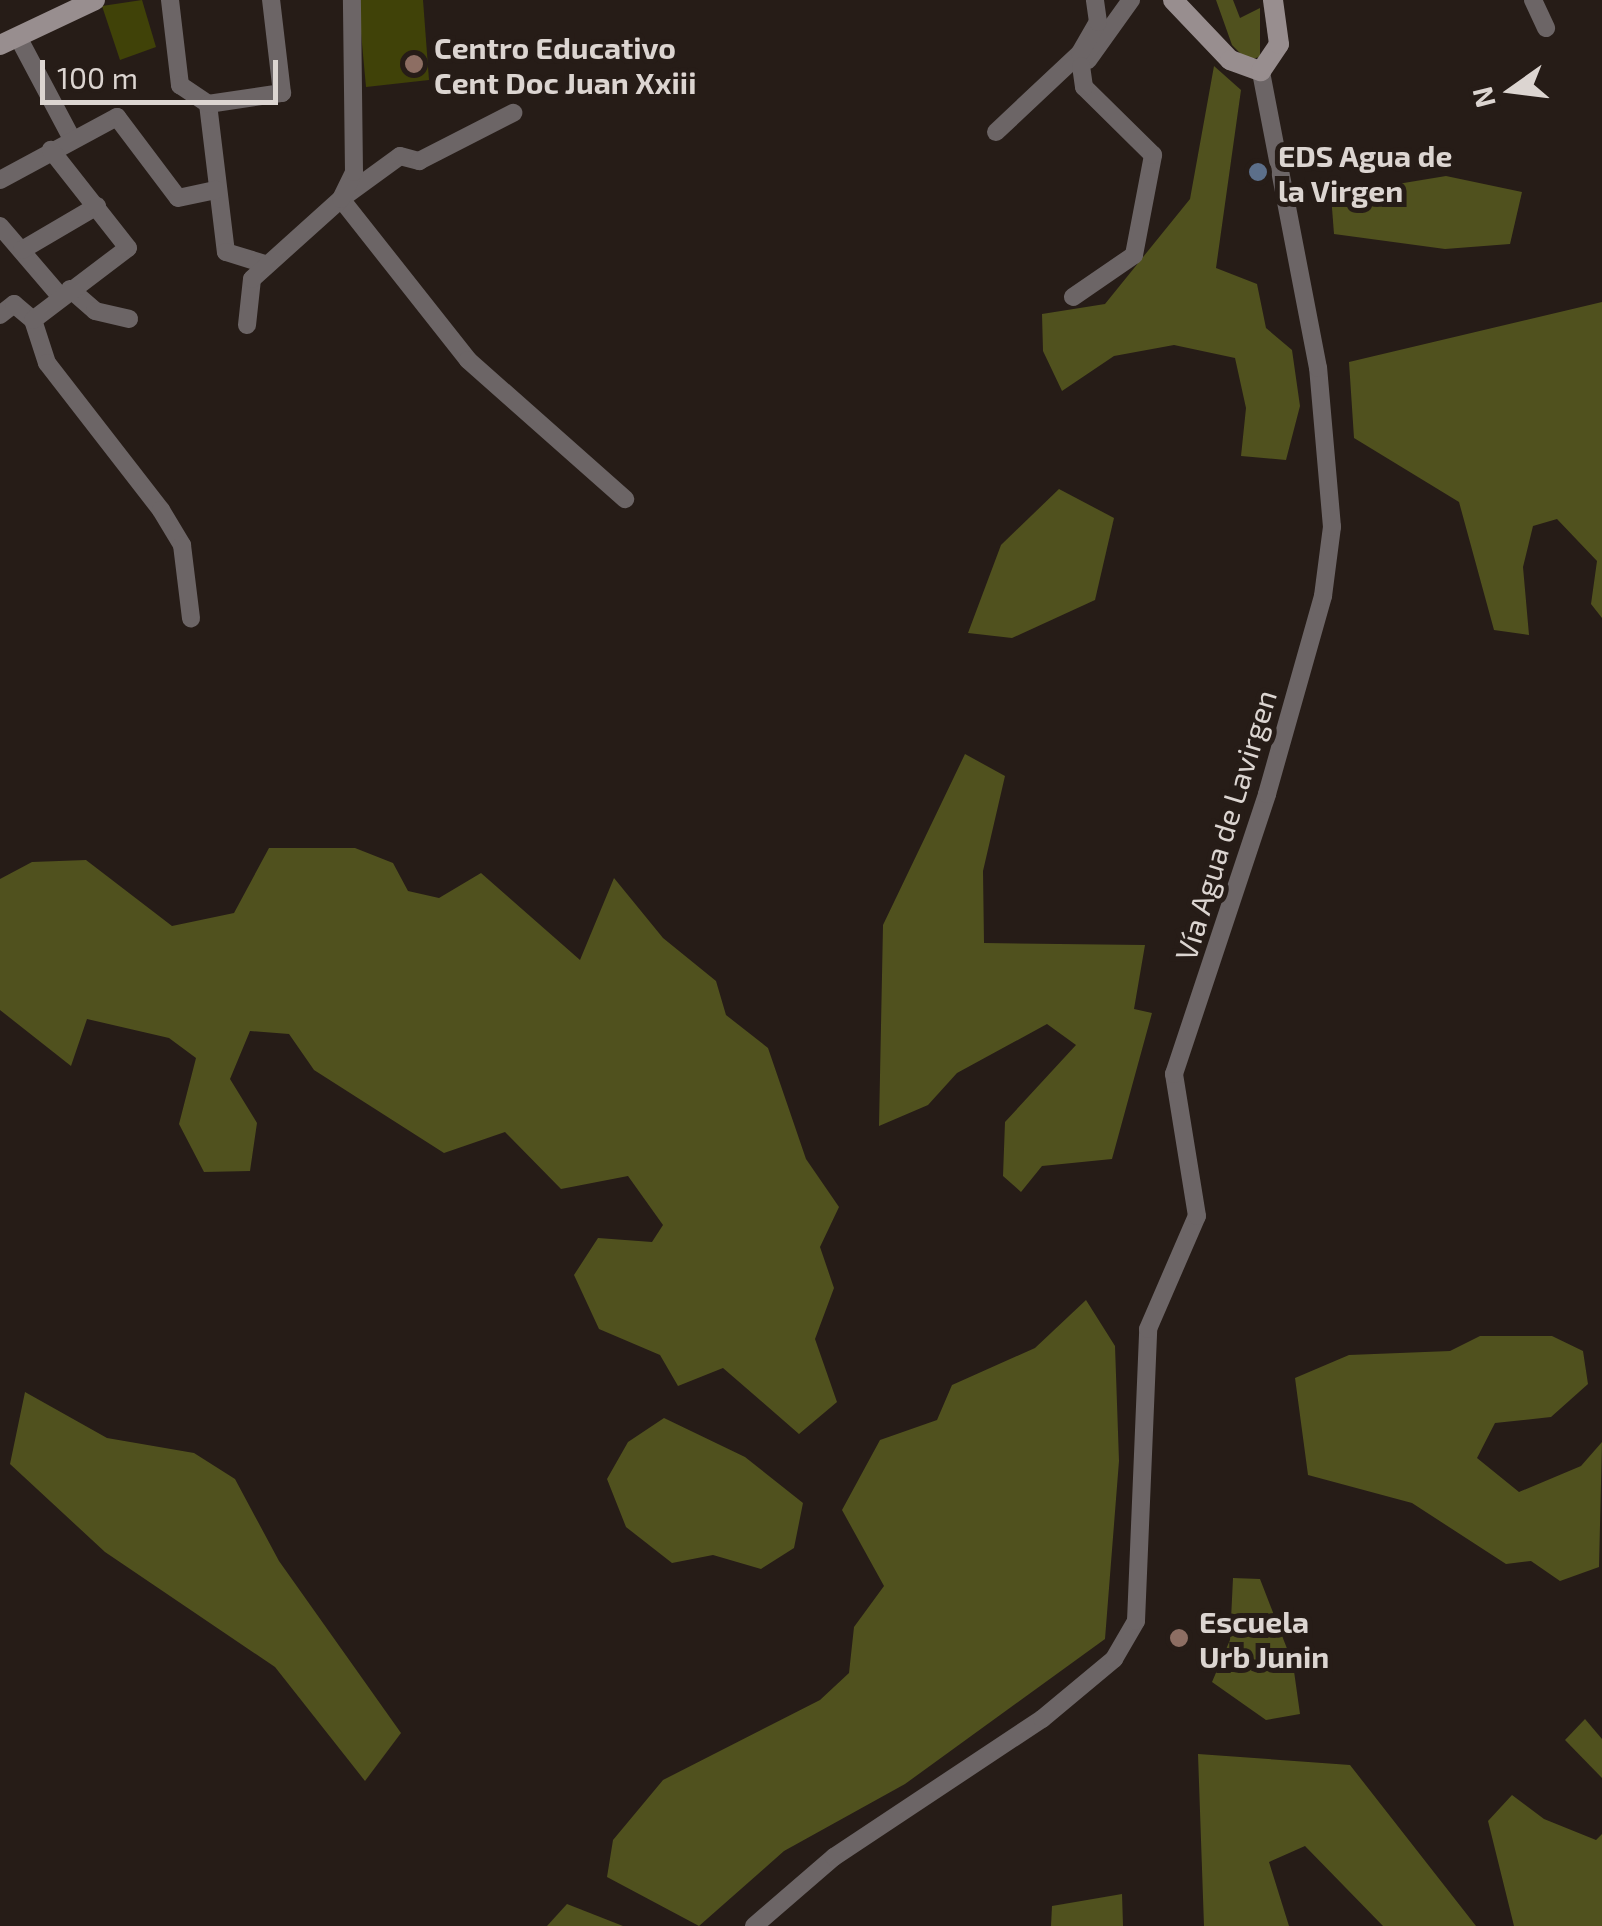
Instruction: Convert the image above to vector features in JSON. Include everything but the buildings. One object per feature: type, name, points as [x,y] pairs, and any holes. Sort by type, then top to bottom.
[{"type":"street","points":[[72,139],[6,39],[71,4],[95,0]]},
{"type":"street","points":[[170,0],[180,85],[208,104],[282,93],[271,0]]},
{"type":"street","points":[[340,199],[360,150],[352,0]]},
{"type":"street","points":[[996,132],[1062,72],[1093,34],[1096,0]]},
{"type":"street","points":[[1062,72],[1081,66],[1131,0]]},
{"type":"street","points":[[1173,0],[1230,60],[1261,71],[1279,44],[1272,0]]},
{"type":"street","points":[[1533,0],[1546,28]]},
{"type":"street","points":[[1073,297],[1134,255],[1154,155],[1084,86],[1081,66]]},
{"type":"street","name":"Vía Agua de Lavirgen","points":[[754,1926],[834,1858],[980,1768],[1114,1659],[1136,1621],[1142,1581],[1138,1465],[1148,1329],[1197,1216],[1174,1074],[1323,596],[1329,448],[1261,71]]},
{"type":"street","points":[[208,104],[226,252],[264,264]]},
{"type":"street","points":[[247,325],[252,279],[264,264],[340,199],[400,156],[419,161],[512,113]]},
{"type":"street","points":[[0,180],[117,116],[178,198],[216,190]]},
{"type":"street","points":[[33,320],[128,248],[52,150]]},
{"type":"street","points":[[340,199],[468,360],[624,499]]},
{"type":"street","points":[[22,250],[97,206]]},
{"type":"street","points":[[0,226],[65,293],[95,310],[129,319]]},
{"type":"street","points":[[0,314],[14,304],[33,320],[47,363],[182,545],[191,618]]},
{"type":"shaded area","points":[[142,0],[156,47],[120,60],[102,6]]},
{"type":"shaded area","points":[[358,0],[423,0],[429,80],[366,87]]},
{"type":"shaded area","points":[[1216,0],[1233,0],[1240,18],[1260,8],[1260,57],[1247,60],[1232,45]]},
{"type":"shaded area","points":[[1214,66],[1241,90],[1216,268],[1257,284],[1266,328],[1292,350],[1300,406],[1286,460],[1241,456],[1246,408],[1235,358],[1174,345],[1114,356],[1062,391],[1043,351],[1042,314],[1105,304],[1190,199]]},
{"type":"shaded area","points":[[1446,176],[1522,192],[1510,244],[1445,249],[1334,234],[1331,195]]},
{"type":"shaded area","points":[[1602,302],[1602,618],[1591,604],[1597,561],[1557,519],[1533,526],[1523,567],[1529,635],[1494,630],[1459,502],[1354,438],[1349,362]]},
{"type":"shaded area","points":[[1059,489],[1114,518],[1095,600],[1012,638],[968,633],[1001,545]]},
{"type":"shaded area","points":[[965,754],[1005,776],[983,871],[984,943],[1145,945],[1134,1009],[1152,1013],[1112,1159],[1042,1166],[1021,1192],[1003,1176],[1005,1122],[1076,1045],[1047,1024],[957,1073],[928,1105],[879,1126],[883,925]]},
{"type":"shaded area","points":[[269,848],[355,848],[393,863],[408,891],[439,898],[481,873],[580,960],[614,878],[663,938],[716,981],[726,1015],[768,1048],[806,1159],[839,1207],[820,1247],[834,1288],[815,1339],[837,1402],[799,1434],[723,1368],[678,1386],[660,1355],[599,1329],[574,1275],[598,1238],[652,1242],[663,1225],[628,1176],[561,1189],[505,1132],[444,1153],[314,1070],[289,1034],[250,1031],[230,1079],[257,1123],[250,1171],[204,1172],[179,1124],[196,1058],[169,1038],[87,1019],[71,1066],[0,1010],[0,879],[32,862],[86,860],[172,926],[234,913]]},
{"type":"shaded area","points":[[1086,1300],[1115,1346],[1119,1461],[1105,1639],[905,1784],[784,1851],[699,1926],[607,1877],[613,1840],[663,1780],[820,1700],[849,1673],[854,1627],[884,1586],[842,1510],[880,1440],[937,1420],[952,1385],[1035,1348]]},
{"type":"shaded area","points":[[1480,1336],[1552,1336],[1583,1351],[1588,1384],[1551,1417],[1495,1423],[1477,1458],[1519,1492],[1581,1466],[1602,1442],[1599,1567],[1560,1581],[1531,1561],[1506,1564],[1412,1503],[1308,1475],[1295,1378],[1349,1355],[1450,1351]]},
{"type":"shaded area","points":[[25,1392],[107,1438],[194,1453],[235,1479],[279,1561],[401,1733],[365,1781],[275,1667],[105,1552],[10,1464]]},
{"type":"shaded area","points":[[664,1418],[745,1457],[803,1503],[794,1548],[761,1569],[713,1555],[672,1563],[626,1527],[607,1479],[628,1442]]},
{"type":"shaded area","points":[[1233,1578],[1260,1579],[1293,1664],[1300,1714],[1266,1720],[1212,1682],[1230,1640]]},
{"type":"shaded area","points":[[1585,1719],[1602,1739],[1602,1778],[1565,1740]]},
{"type":"shaded area","points":[[1198,1754],[1350,1765],[1476,1926],[1383,1926],[1305,1846],[1269,1862],[1289,1926],[1204,1926]]},
{"type":"shaded area","points":[[1512,1795],[1544,1819],[1596,1840],[1602,1834],[1602,1926],[1514,1926],[1488,1821]]},
{"type":"shaded area","points":[[1122,1894],[1123,1926],[1051,1926],[1052,1906]]},
{"type":"shaded area","points":[[567,1904],[623,1926],[547,1926]]},
{"type":"place","name":"Centro Educativo Cent Doc Juan Xxiii","points":[[414,64]]},
{"type":"place","name":"EDS Agua de la Virgen","points":[[1258,172]]},
{"type":"place","name":"Escuela Urb Junin","points":[[1179,1638]]}]
